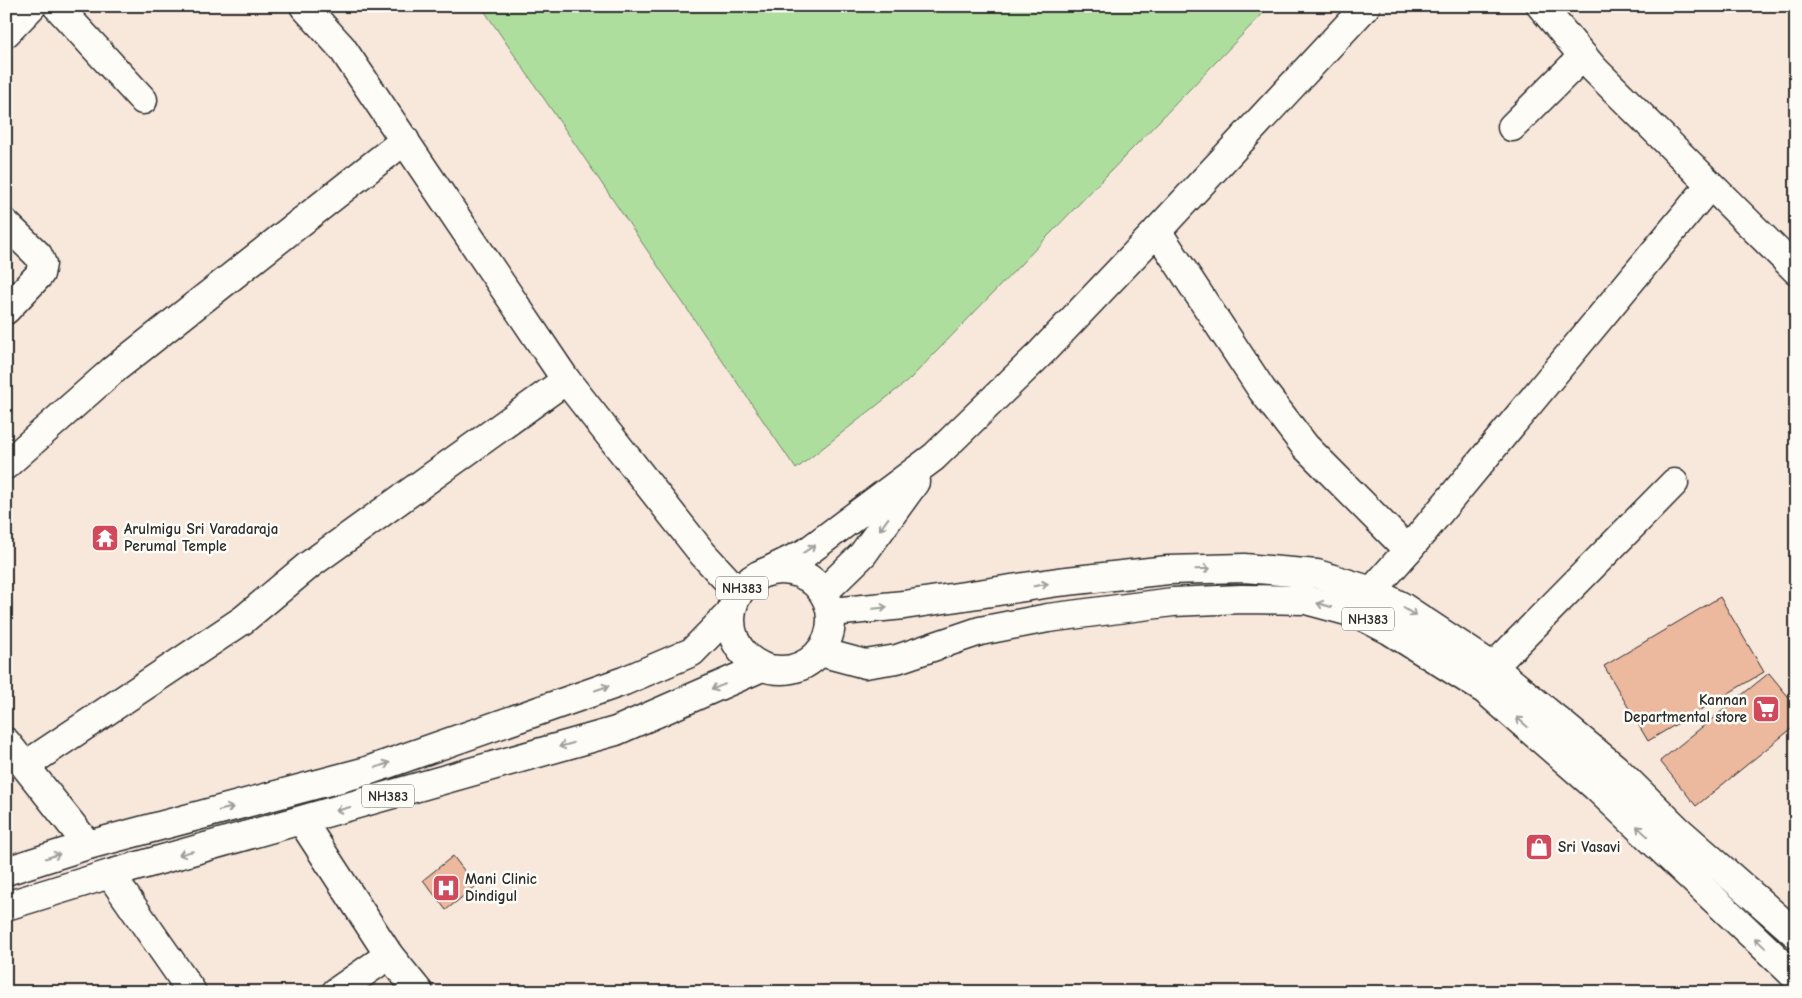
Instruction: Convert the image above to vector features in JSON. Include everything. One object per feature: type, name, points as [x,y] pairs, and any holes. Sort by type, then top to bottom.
[{"type":"main road","points":[[6,33],[32,6]]},
{"type":"main road","points":[[57,6],[143,100]]},
{"type":"main road","points":[[304,6],[342,48],[566,380],[703,554],[734,602]]},
{"type":"main road","points":[[766,572],[807,552],[934,457],[1042,352],[1157,232],[1366,6]]},
{"type":"main road","points":[[1541,6],[1583,56],[1796,270]]},
{"type":"main road","points":[[1512,126],[1583,56]]},
{"type":"main road","points":[[6,465],[112,372],[405,140]]},
{"type":"main road","points":[[1372,590],[1408,550],[1710,185]]},
{"type":"main road","points":[[6,224],[38,255],[42,264],[40,274],[6,310]]},
{"type":"main road","points":[[1157,232],[1262,390],[1305,446],[1408,550]]},
{"type":"main road","points":[[26,765],[243,620],[309,565],[566,380]]},
{"type":"main road","points":[[762,667],[783,671],[804,665],[820,652],[830,633],[828,602],[934,457]]},
{"type":"main road","points":[[1493,667],[1674,483]]},
{"type":"main road","name":"NH383","points":[[6,870],[88,845],[367,771],[624,680],[692,652],[752,578],[766,572],[785,568],[810,577],[828,602],[904,606],[1058,582],[1177,570],[1244,568],[1317,574],[1372,590],[1401,606],[1493,667],[1615,768],[1678,829],[1796,934]]},
{"type":"main road","name":"NH383","points":[[820,652],[865,664],[897,659],[980,631],[1048,618],[1173,602],[1241,599],[1306,600],[1358,614],[1389,630],[1485,690],[1596,788],[1796,977]]},
{"type":"main road","name":"NH383","points":[[734,602],[732,636],[745,656],[762,667]]},
{"type":"main road","name":"NH383","points":[[6,906],[110,874],[616,731],[762,667]]},
{"type":"main road","points":[[6,742],[88,845]]},
{"type":"main road","points":[[302,821],[388,955],[419,992]]},
{"type":"main road","points":[[110,874],[192,992]]},
{"type":"main road","points":[[336,992],[388,955]]},
{"type":"green space","points":[[481,6],[1270,6],[909,380],[796,469]]},
{"type":"building","points":[[1720,597],[1764,672],[1648,741],[1604,666]]},
{"type":"building","points":[[1769,673],[1796,706],[1796,725],[1696,806],[1660,761]]},
{"type":"building","points":[[453,856],[476,886],[446,910],[423,880]]},
{"type":"place","name":"Arulmigu Sri Varadaraja Perumal Temple","points":[[105,538]]},
{"type":"place","name":"Kannan Departmental store","points":[[1766,709]]},
{"type":"place","name":"Sri Vasavi","points":[[1539,847]]},
{"type":"place","name":"Mani Clinic Dindigul","points":[[446,888]]}]
